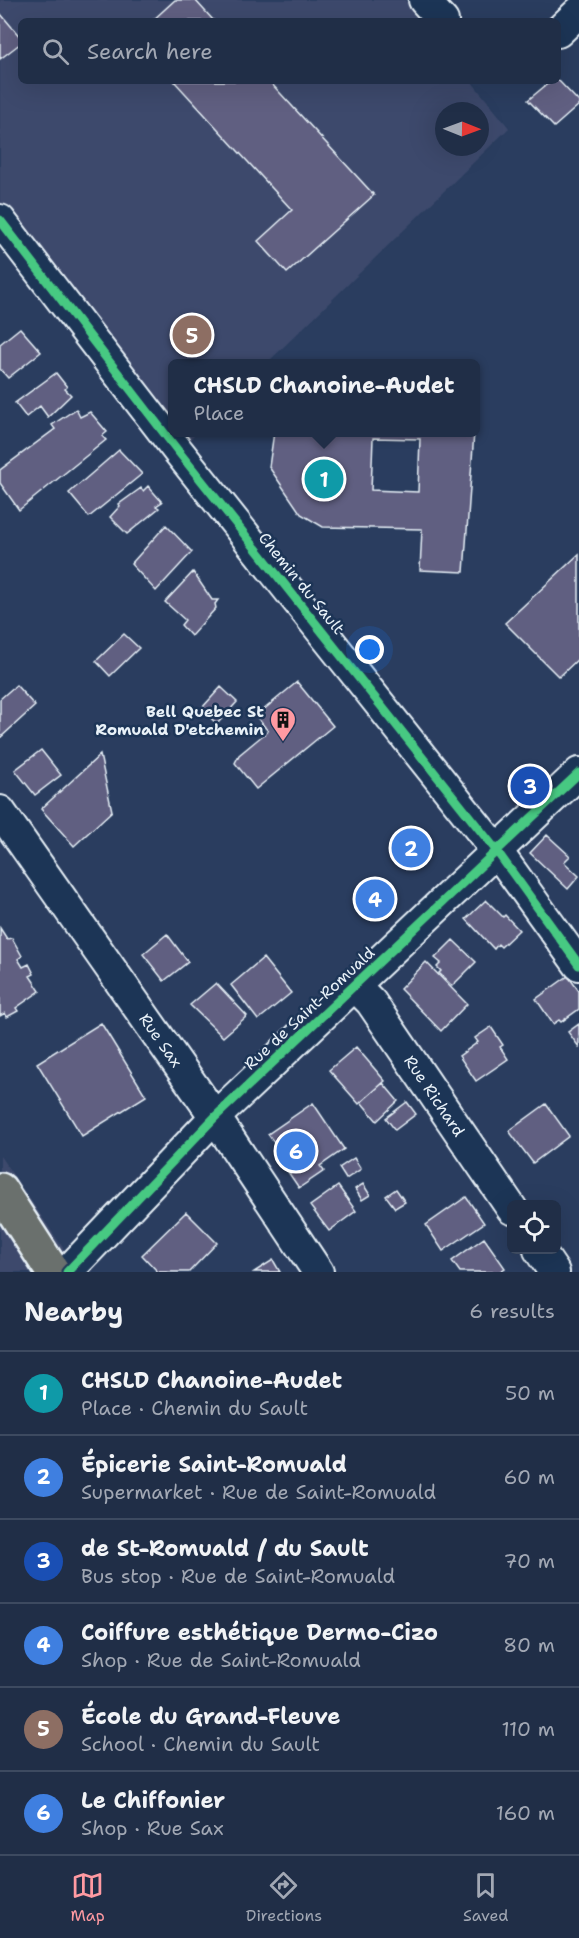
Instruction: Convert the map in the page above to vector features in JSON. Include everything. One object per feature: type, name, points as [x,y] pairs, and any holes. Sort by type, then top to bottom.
[{"type":"main road","points":[[0,1190],[53,1272]]},
{"type":"street","points":[[424,0],[440,18]]},
{"type":"street","points":[[561,29],[579,12]]},
{"type":"street","name":"Chemin du Sault","points":[[0,220],[177,451],[496,850],[579,965]]},
{"type":"street","name":"Rue de Saint-Romuald","points":[[67,1272],[215,1117],[579,773]]},
{"type":"street","name":"Rue Sax","points":[[0,811],[215,1117],[318,1272]]},
{"type":"street","name":"Rue Richard","points":[[355,986],[371,1002],[507,1202]]},
{"type":"street","points":[[542,1254],[555,1272]]},
{"type":"shaded area","points":[[0,0],[405,0],[420,18],[18,18],[18,84],[473,84],[488,102],[435,102],[435,156],[480,156],[271,359],[168,359],[168,437],[193,437],[178,451],[0,220]]},
{"type":"shaded area","points":[[489,103],[509,128],[489,147]]},
{"type":"shaded area","points":[[0,1156],[70,1258],[79,1272],[0,1272]]},
{"type":"building","points":[[175,0],[195,0],[211,18],[155,18]]},
{"type":"building","points":[[0,13],[18,34],[18,45],[0,59]]},
{"type":"building","points":[[561,83],[579,102],[579,105],[554,127],[528,100],[547,84]]},
{"type":"building","points":[[177,84],[272,84],[374,195],[287,273],[258,241],[292,210]]},
{"type":"building","points":[[20,328],[41,352],[8,378],[0,369],[0,344]]},
{"type":"building","points":[[56,373],[71,395],[48,417],[40,406],[26,417],[15,403]]},
{"type":"building","points":[[76,409],[80,417],[90,412],[107,432],[102,436],[106,440],[19,510],[0,483],[0,470],[55,429],[52,425]]},
{"type":"building","points":[[273,437],[474,437],[464,572],[420,570],[422,529],[323,527],[301,514],[269,467]],"holes":[[[373,438],[420,439],[418,492],[371,490]]]},
{"type":"building","points":[[119,450],[142,474],[89,517],[69,493]]},
{"type":"building","points":[[148,486],[162,502],[156,506],[159,508],[127,534],[110,517],[120,506],[119,504],[141,488],[143,491]]},
{"type":"building","points":[[166,525],[192,552],[156,591],[131,564]]},
{"type":"building","points":[[579,554],[579,658],[559,677],[505,623]]},
{"type":"building","points":[[193,572],[212,600],[218,600],[215,604],[216,608],[191,636],[181,625],[185,620],[165,602]]},
{"type":"building","points":[[124,634],[139,648],[110,676],[96,661]]},
{"type":"building","name":"Bell Quebec St Romuald D'etchemin","points":[[297,682],[333,726],[256,789],[235,763],[239,755],[268,731],[256,716]]},
{"type":"building","points":[[16,685],[35,706],[0,738],[0,699]]},
{"type":"building","points":[[221,687],[237,702],[217,724],[201,709]]},
{"type":"building","points":[[41,750],[61,775],[35,795],[15,770]]},
{"type":"building","points":[[100,755],[112,811],[74,846],[41,809]]},
{"type":"building","points":[[547,835],[570,856],[564,862],[579,876],[568,889],[530,853]]},
{"type":"building","points":[[486,900],[519,930],[501,947],[498,944],[494,949],[466,919]]},
{"type":"building","points":[[0,928],[7,939],[12,938],[22,956],[18,959],[23,967],[29,964],[34,974],[30,976],[40,991],[16,1008],[18,1011],[7,1017],[5,1013],[0,1016]]},
{"type":"building","points":[[167,934],[188,962],[164,981],[143,954]]},
{"type":"building","points":[[453,940],[476,962],[452,986],[439,973],[441,971],[437,967],[441,963],[435,958]]},
{"type":"building","points":[[263,958],[291,993],[258,1020],[231,985]]},
{"type":"building","points":[[426,962],[467,1004],[441,1031],[400,989]]},
{"type":"building","points":[[568,976],[579,991],[579,1009],[561,1022],[559,1020],[553,1024],[536,999]]},
{"type":"building","points":[[216,983],[247,1016],[223,1037],[190,1005]]},
{"type":"building","points":[[101,1023],[146,1096],[82,1136],[37,1063]]},
{"type":"building","points":[[579,1024],[579,1047],[568,1032]]},
{"type":"building","points":[[491,1027],[503,1045],[500,1047],[508,1059],[476,1081],[459,1056],[478,1042],[475,1038]]},
{"type":"building","points":[[356,1047],[385,1081],[359,1104],[329,1070]]},
{"type":"building","points":[[383,1083],[398,1101],[377,1121],[361,1102]]},
{"type":"building","points":[[407,1102],[416,1114],[395,1130],[386,1118]]},
{"type":"building","points":[[313,1103],[344,1149],[320,1166],[324,1171],[299,1188],[284,1166],[288,1163],[268,1134]]},
{"type":"building","points":[[546,1104],[569,1136],[533,1163],[509,1131]]},
{"type":"building","points":[[354,1158],[361,1169],[346,1179],[339,1168]]},
{"type":"building","points":[[363,1184],[370,1195],[362,1200],[355,1189]]},
{"type":"building","points":[[338,1186],[356,1211],[329,1231],[310,1206]]},
{"type":"building","points":[[396,1189],[405,1202],[395,1208],[386,1196]]},
{"type":"building","points":[[466,1197],[484,1223],[443,1251],[426,1225]]},
{"type":"building","points":[[186,1212],[217,1243],[189,1272],[158,1272],[142,1255]]},
{"type":"building","points":[[484,1238],[505,1268],[499,1272],[460,1272],[452,1261]]},
{"type":"building","points":[[273,1260],[280,1272],[254,1272]]},
{"type":"cycle path","points":[[0,220],[178,451],[496,850],[579,965]]},
{"type":"cycle path","points":[[67,1272],[215,1117],[579,773]]},
{"type":"place","name":"École du Grand-Fleuve","points":[[192,335]]},
{"type":"place","name":"CHSLD Chanoine-Audet","points":[[324,479]]},
{"type":"place","name":"Bell Quebec St Romuald D'etchemin","points":[[283,743]]},
{"type":"place","name":"de St-Romuald / du Sault","points":[[530,786]]},
{"type":"place","name":"Épicerie Saint-Romuald","points":[[411,848]]},
{"type":"place","name":"Coiffure esthétique Dermo-Cizo","points":[[375,899]]},
{"type":"place","name":"Le Chiffonier","points":[[296,1151]]}]
